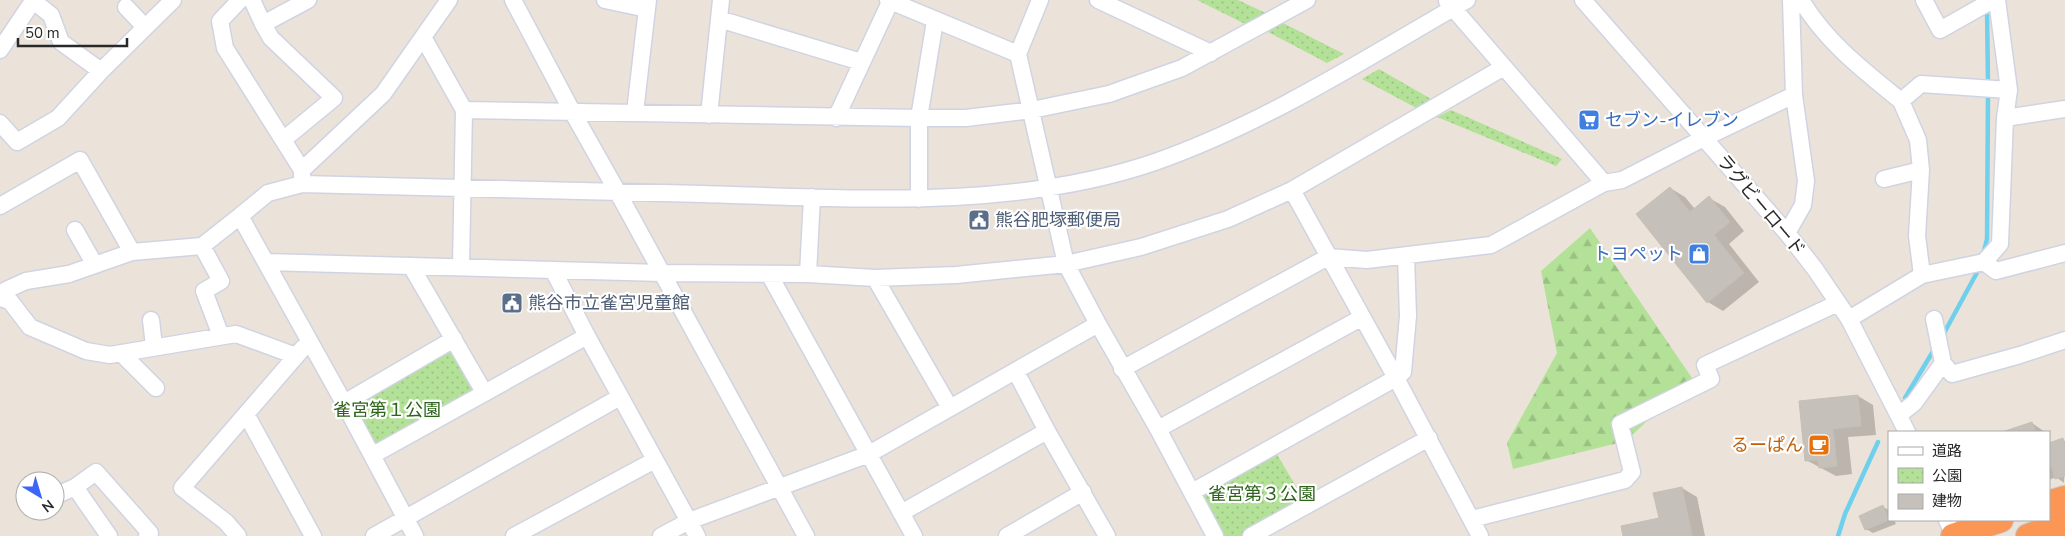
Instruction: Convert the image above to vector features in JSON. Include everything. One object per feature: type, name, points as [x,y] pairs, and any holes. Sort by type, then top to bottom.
[{"type":"highway","points":[[2050,503],[2065,498]]},
{"type":"highway","points":[[1954,536],[1998,521]]},
{"type":"highway","points":[[2028,536],[2065,523]]},
{"type":"street","points":[[0,50],[32,0],[51,15],[61,42],[101,71]]},
{"type":"street","points":[[0,123],[17,142],[58,118],[101,71],[173,0]]},
{"type":"street","points":[[240,0],[220,21],[225,48],[283,140],[302,177]]},
{"type":"street","points":[[252,0],[271,38],[334,98],[283,140]]},
{"type":"street","points":[[263,24],[308,0]]},
{"type":"street","points":[[296,356],[236,334],[154,346],[110,355],[86,352],[30,326],[10,301],[0,298],[6,290],[26,281],[68,274],[132,252],[202,246],[268,193],[302,177],[383,94],[449,0]]},
{"type":"street","points":[[513,0],[572,114],[617,191],[806,536]]},
{"type":"street","points":[[605,0],[648,4],[635,112]]},
{"type":"street","points":[[710,115],[721,0]]},
{"type":"street","points":[[836,118],[890,0],[935,21],[1018,54]]},
{"type":"street","points":[[1040,0],[1018,54],[1066,264],[1215,536]]},
{"type":"street","points":[[1098,0],[1211,53]]},
{"type":"street","points":[[464,110],[572,114],[635,112],[836,118],[966,118],[1032,110],[1110,94],[1182,68],[1306,0]]},
{"type":"street","name":"ラグビーロード","points":[[1583,0],[1787,233],[1849,319],[1907,431]]},
{"type":"street","points":[[1787,233],[1802,206],[1806,181],[1794,95],[1791,0]]},
{"type":"street","points":[[1801,0],[1812,19],[1840,50],[1901,101],[1918,140],[1921,170],[1917,236],[1922,275]]},
{"type":"street","points":[[1924,0],[1940,30],[1993,0]]},
{"type":"street","points":[[1849,319],[1922,275],[1980,263],[2000,244],[2005,118],[1997,0]]},
{"type":"street","points":[[302,177],[462,187],[919,200],[1049,188],[1153,162],[1205,142],[1274,111],[1455,3],[1504,67],[1604,183]]},
{"type":"street","points":[[126,7],[145,27]]},
{"type":"street","points":[[719,19],[861,62]]},
{"type":"street","points":[[919,200],[919,118],[935,21]]},
{"type":"street","points":[[423,36],[464,110],[460,266]]},
{"type":"street","points":[[266,262],[662,273],[808,274],[875,278],[956,275],[1066,264],[1141,247],[1228,219],[1292,190],[1504,67]]},
{"type":"street","points":[[1901,101],[1921,84],[2003,89]]},
{"type":"street","points":[[1122,369],[1328,257],[1366,260],[1491,245],[1604,183],[1622,180],[1794,95]]},
{"type":"street","points":[[2005,118],[2065,109]]},
{"type":"street","points":[[0,206],[80,160],[132,252]]},
{"type":"street","points":[[1884,179],[1921,170]]},
{"type":"street","points":[[1292,190],[1429,438],[1480,536]]},
{"type":"street","points":[[808,274],[812,197]]},
{"type":"street","points":[[240,216],[373,455],[415,536]]},
{"type":"street","points":[[75,230],[95,265]]},
{"type":"street","points":[[202,246],[221,281],[204,290],[221,336]]},
{"type":"street","points":[[1980,263],[1996,271],[2065,253]]},
{"type":"street","points":[[1192,492],[1396,378],[1403,372],[1408,316],[1406,256]]},
{"type":"street","points":[[411,266],[484,392]]},
{"type":"street","points":[[553,270],[654,460],[697,536]]},
{"type":"street","points":[[769,274],[914,536]]},
{"type":"street","points":[[875,278],[950,408]]},
{"type":"street","points":[[1472,519],[1625,480],[1632,472],[1620,424],[1710,378],[1705,365],[1838,303]]},
{"type":"street","points":[[1158,430],[1361,318]]},
{"type":"street","points":[[1934,319],[1942,358],[1952,374],[2065,340]]},
{"type":"street","points":[[151,320],[154,346]]},
{"type":"street","points":[[661,536],[689,521],[869,454],[1098,324]]},
{"type":"street","points":[[373,455],[587,336]]},
{"type":"street","points":[[344,402],[454,339]]},
{"type":"street","points":[[238,536],[226,522],[182,488],[309,340]]},
{"type":"street","points":[[121,353],[156,388]]},
{"type":"street","points":[[1899,415],[1914,402],[1942,358]]},
{"type":"street","points":[[1016,372],[1047,431],[1107,536]]},
{"type":"street","points":[[374,536],[620,397]]},
{"type":"street","points":[[246,414],[313,536]]},
{"type":"street","points":[[901,513],[1047,431]]},
{"type":"street","points":[[1251,536],[1429,438]]},
{"type":"street","points":[[514,536],[654,460]]},
{"type":"street","points":[[65,492],[75,487],[96,472],[150,533],[147,536]]},
{"type":"street","points":[[75,487],[109,536]]},
{"type":"street","points":[[1007,536],[1083,492]]},
{"type":"street","points":[[1947,521],[1954,536]]},
{"type":"green space","points":[[1197,0],[1238,0],[1270,15],[1251,27]]},
{"type":"green space","points":[[1281,22],[1344,54],[1327,63],[1268,32]]},
{"type":"green space","points":[[1379,69],[1433,100],[1420,110],[1362,79]]},
{"type":"green space","points":[[1451,110],[1562,159],[1556,166],[1437,117]]},
{"type":"green space","points":[[1590,228],[1692,378],[1626,441],[1513,469],[1507,443],[1557,353],[1541,271]]},
{"type":"green space","name":"雀宮第１公園","points":[[451,346],[477,391],[376,447],[349,400]]},
{"type":"green space","name":"雀宮第３公園","points":[[1275,451],[1307,505],[1251,536],[1220,536],[1199,494]]},
{"type":"building","name":"トヨペット","points":[[1670,187],[1690,212],[1709,196],[1730,222],[1714,235],[1744,273],[1707,303],[1636,214]]},
{"type":"building","name":"るーぱん","points":[[1858,395],[1861,426],[1833,429],[1837,466],[1819,468],[1818,460],[1805,461],[1799,401]]},
{"type":"building","points":[[2032,422],[2036,431],[2005,431]]},
{"type":"building","points":[[2063,438],[2065,446],[2065,476],[2055,479],[2050,462],[2050,443]]},
{"type":"building","points":[[1682,487],[1692,536],[1623,536],[1621,526],[1659,518],[1653,493]]},
{"type":"building","points":[[1883,505],[1888,520],[1865,530],[1859,516]]},
{"type":"waterway","points":[[1987,8],[1988,85]]},
{"type":"waterway","points":[[1983,255],[1987,239],[1988,93]]},
{"type":"waterway","points":[[1943,335],[1980,267]]},
{"type":"waterway","points":[[1905,398],[1935,348]]},
{"type":"waterway","points":[[1838,536],[1845,514],[1878,442]]},
{"type":"place","name":"セブン-イレブン","points":[[1589,120]]},
{"type":"place","name":"熊谷肥塚郵便局","points":[[979,220]]},
{"type":"place","name":"トヨペット","points":[[1699,254]]},
{"type":"place","name":"熊谷市立雀宮児童館","points":[[512,303]]},
{"type":"place","name":"るーぱん","points":[[1819,445]]}]
